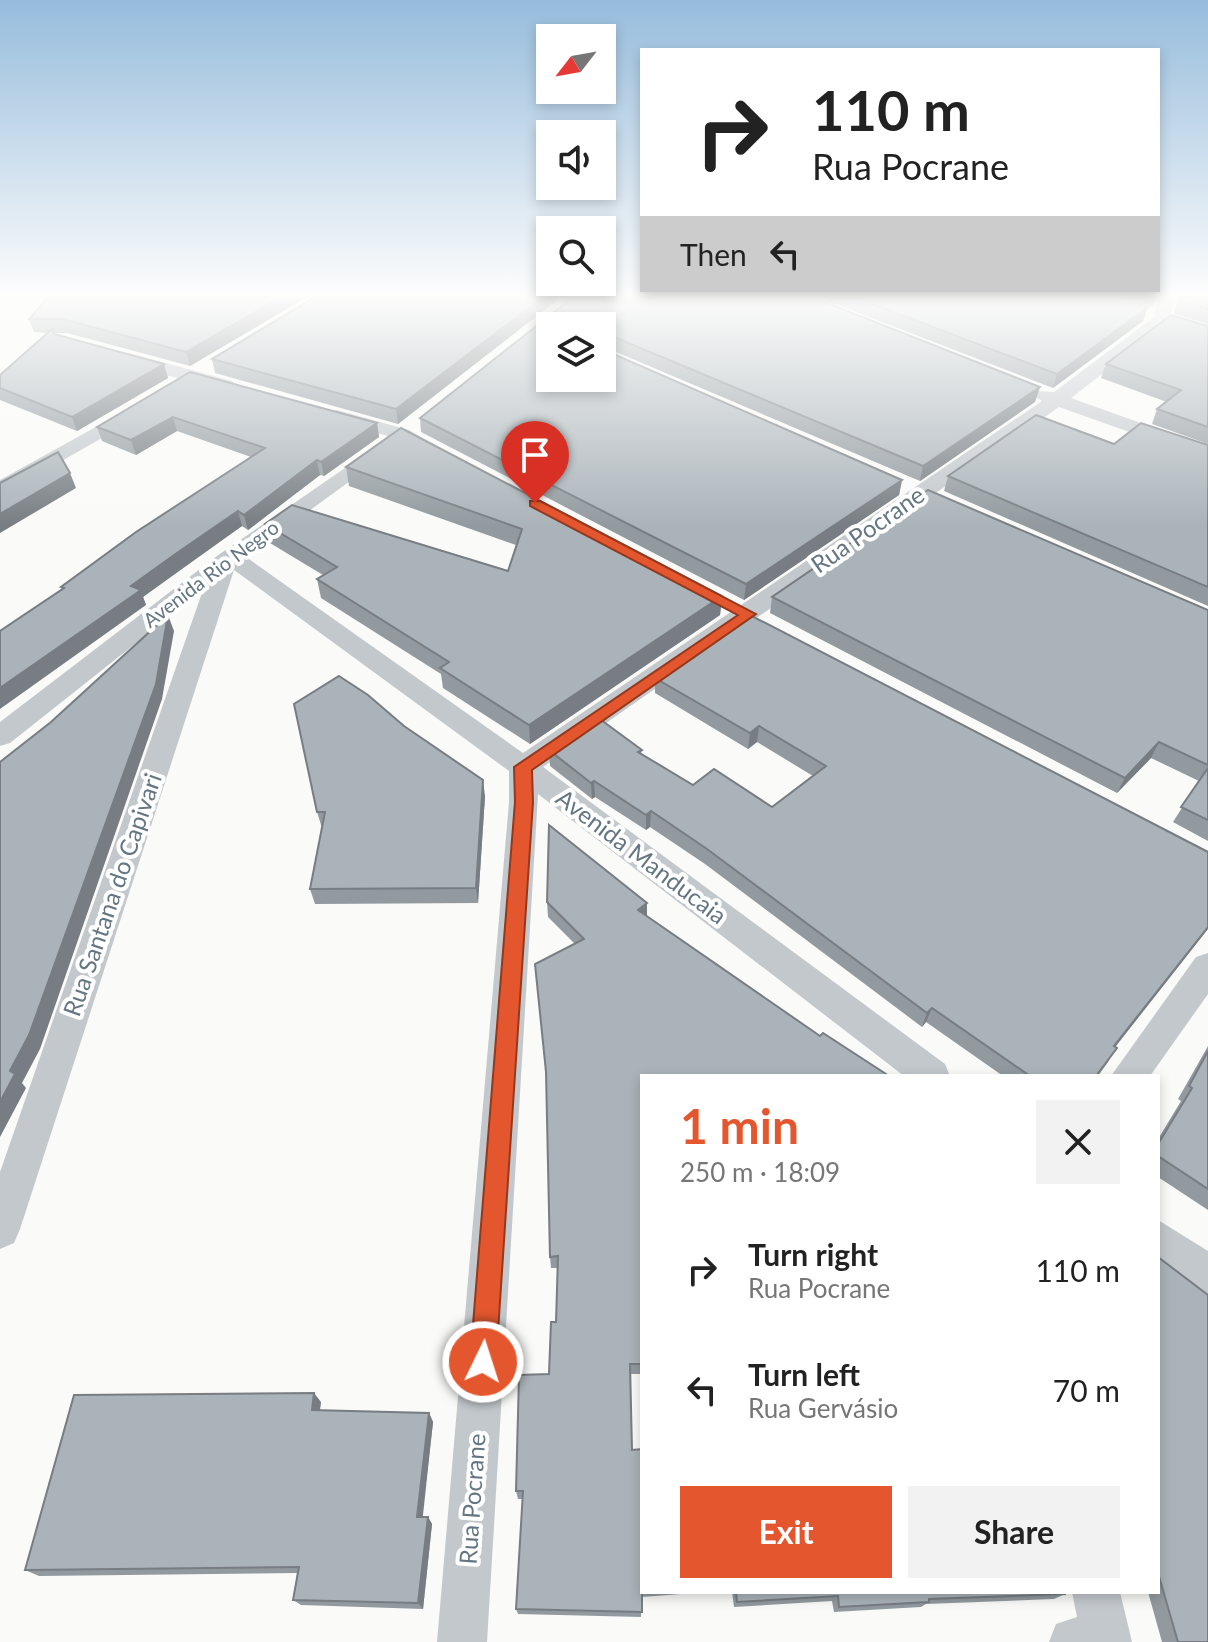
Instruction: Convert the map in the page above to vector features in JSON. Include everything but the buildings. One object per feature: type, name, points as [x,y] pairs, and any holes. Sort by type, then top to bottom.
[{"type":"street","points":[[182,374],[238,389]]},
{"type":"street","points":[[0,489],[199,374]]},
{"type":"street","name":"Rua Pocrane","points":[[462,1642],[521,834],[523,767],[1057,400],[1088,374]]},
{"type":"street","points":[[1027,388],[1208,454]]},
{"type":"street","points":[[313,410],[402,434],[457,463]]},
{"type":"street","name":"Avenida Rio Negro","points":[[0,736],[228,559],[425,416]]},
{"type":"street","points":[[891,481],[949,506]]},
{"type":"street","name":"Avenida Manducaia","points":[[228,559],[523,767],[929,1074]]},
{"type":"street","name":"Rua Santana do Capivari","points":[[0,1229],[228,559]]},
{"type":"street","points":[[721,600],[776,629]]},
{"type":"street","points":[[1130,1074],[1208,967]]},
{"type":"street","points":[[1160,1241],[1208,1276]]},
{"type":"street","points":[[1096,1594],[1096,1641]]},
{"type":"route","points":[[483,1362],[524,802],[523,767],[749,614],[535,503]]}]
